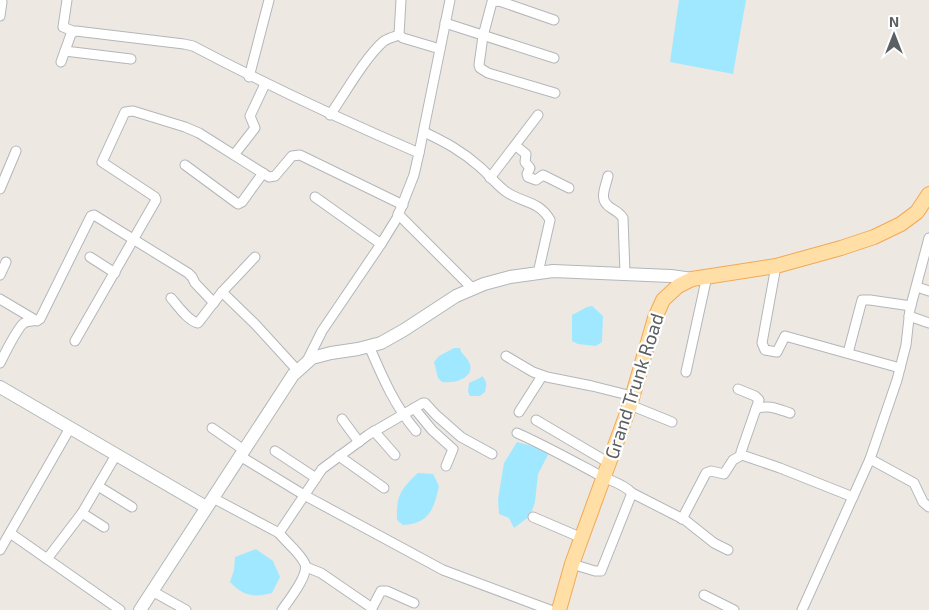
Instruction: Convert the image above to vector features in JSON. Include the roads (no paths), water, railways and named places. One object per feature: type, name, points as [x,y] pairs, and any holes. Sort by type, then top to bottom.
[{"type":"main road","name":"Grand Trunk Road","points":[[559,610],[572,564],[631,400],[659,308],[669,294],[678,286],[692,279],[776,266],[874,237],[923,211],[929,194]]},
{"type":"main road","points":[[140,610],[293,375],[312,358],[381,344],[456,296],[473,288],[510,277],[553,271],[624,273],[692,279]]},
{"type":"main road","points":[[0,387],[116,455],[209,502]]},
{"type":"street","points":[[0,16],[1,0]]},
{"type":"street","points":[[67,0],[63,27],[73,32],[193,46],[249,77],[330,115],[419,153]]},
{"type":"street","points":[[249,77],[269,0]]},
{"type":"street","points":[[399,35],[401,0]]},
{"type":"street","points":[[222,292],[301,368],[333,314],[381,244],[403,205],[414,175],[424,132],[450,0]]},
{"type":"street","points":[[554,20],[495,1],[490,5],[483,36],[480,68],[488,73],[555,93]]},
{"type":"street","points":[[445,23],[554,58]]},
{"type":"street","points":[[60,62],[73,32]]},
{"type":"street","points":[[399,35],[403,38],[440,49]]},
{"type":"street","points":[[330,115],[381,44],[399,35]]},
{"type":"street","points":[[65,50],[131,59]]},
{"type":"street","points":[[234,155],[255,128],[250,116],[265,84]]},
{"type":"street","points":[[76,341],[156,200],[155,197],[102,162],[125,112],[134,111],[199,133],[271,177],[275,176],[292,156],[300,155],[403,205]]},
{"type":"street","points":[[490,178],[538,115]]},
{"type":"street","points":[[424,132],[453,146],[480,167],[507,193],[528,201],[545,211],[550,220],[538,273]]},
{"type":"street","points":[[516,146],[526,154],[525,162],[530,168],[527,174],[528,177],[536,180],[543,175],[569,188]]},
{"type":"street","points":[[0,189],[4,170],[16,151]]},
{"type":"street","points":[[185,164],[238,204],[242,202],[263,173]]},
{"type":"street","points":[[608,176],[603,199],[605,205],[623,218],[624,273]]},
{"type":"street","points":[[315,197],[381,244]]},
{"type":"street","points":[[398,214],[473,288]]},
{"type":"street","points":[[0,363],[21,326],[27,322],[40,319],[91,216],[96,215],[188,273],[194,283],[214,303]]},
{"type":"street","points":[[802,610],[870,459],[898,380],[906,345],[911,306],[929,238]]},
{"type":"street","points":[[90,257],[115,273]]},
{"type":"street","points":[[171,298],[189,318],[198,323],[222,292],[255,257]]},
{"type":"street","points":[[0,275],[6,262]]},
{"type":"street","points":[[776,266],[762,343],[765,350],[777,352],[785,336],[900,368]]},
{"type":"street","points":[[686,372],[707,276]]},
{"type":"street","points":[[917,287],[929,292]]},
{"type":"street","points":[[0,299],[37,321]]},
{"type":"street","points":[[848,353],[862,300],[911,306]]},
{"type":"street","points":[[909,316],[929,323]]},
{"type":"street","points":[[369,346],[389,392],[402,415],[416,431]]},
{"type":"street","points":[[506,356],[542,376],[631,400],[672,422]]},
{"type":"street","points":[[519,412],[542,376]]},
{"type":"street","points":[[738,389],[755,396],[758,400],[741,452],[742,455]]},
{"type":"street","points":[[279,533],[322,469],[374,432],[425,403],[461,437],[492,454]]},
{"type":"street","points":[[756,409],[762,406],[770,406],[790,413]]},
{"type":"street","points":[[414,408],[432,430],[453,449],[446,466]]},
{"type":"street","points":[[342,419],[359,442]]},
{"type":"street","points":[[536,420],[609,463]]},
{"type":"street","points":[[1,548],[70,428]]},
{"type":"street","points":[[212,428],[242,453],[304,496],[443,570],[550,610]]},
{"type":"street","points":[[374,432],[395,455]]},
{"type":"street","points":[[517,433],[628,488],[632,493],[682,518],[714,543],[728,550]]},
{"type":"street","points":[[275,451],[316,478]]},
{"type":"street","points":[[47,559],[82,513],[116,455]]},
{"type":"street","points":[[682,518],[706,473],[711,471],[724,474],[733,460],[742,455],[780,468],[853,498]]},
{"type":"street","points":[[339,456],[384,488]]},
{"type":"street","points":[[870,459],[914,483],[923,502],[929,507]]},
{"type":"street","points":[[98,486],[132,507]]},
{"type":"street","points":[[572,564],[601,571],[632,493]]},
{"type":"street","points":[[209,502],[279,533],[301,558],[306,571],[298,587],[282,610]]},
{"type":"street","points":[[82,513],[104,527]]},
{"type":"street","points":[[533,517],[582,538]]},
{"type":"street","points":[[10,532],[120,610]]},
{"type":"street","points":[[306,567],[321,573],[371,609],[379,593],[384,591],[414,603]]},
{"type":"street","points":[[152,591],[186,610]]},
{"type":"street","points":[[704,595],[734,610]]},
{"type":"water","points":[[679,0],[746,0],[733,74],[670,62]]},
{"type":"water","points":[[592,306],[603,316],[602,342],[596,346],[578,344],[572,341],[572,315]]},
{"type":"water","points":[[454,348],[460,348],[468,360],[471,368],[470,372],[463,379],[442,382],[438,378],[434,362],[439,356]]},
{"type":"water","points":[[482,376],[486,383],[485,392],[480,396],[470,396],[468,392],[469,383]]},
{"type":"water","points":[[517,442],[550,451],[538,474],[535,502],[530,516],[514,528],[509,518],[499,514],[498,499],[504,463]]},
{"type":"water","points":[[418,473],[433,474],[439,486],[435,502],[429,514],[419,522],[403,525],[397,520],[398,499],[403,489]]},
{"type":"water","points":[[256,549],[273,561],[280,577],[272,593],[249,595],[230,582],[234,570],[235,557]]}]
